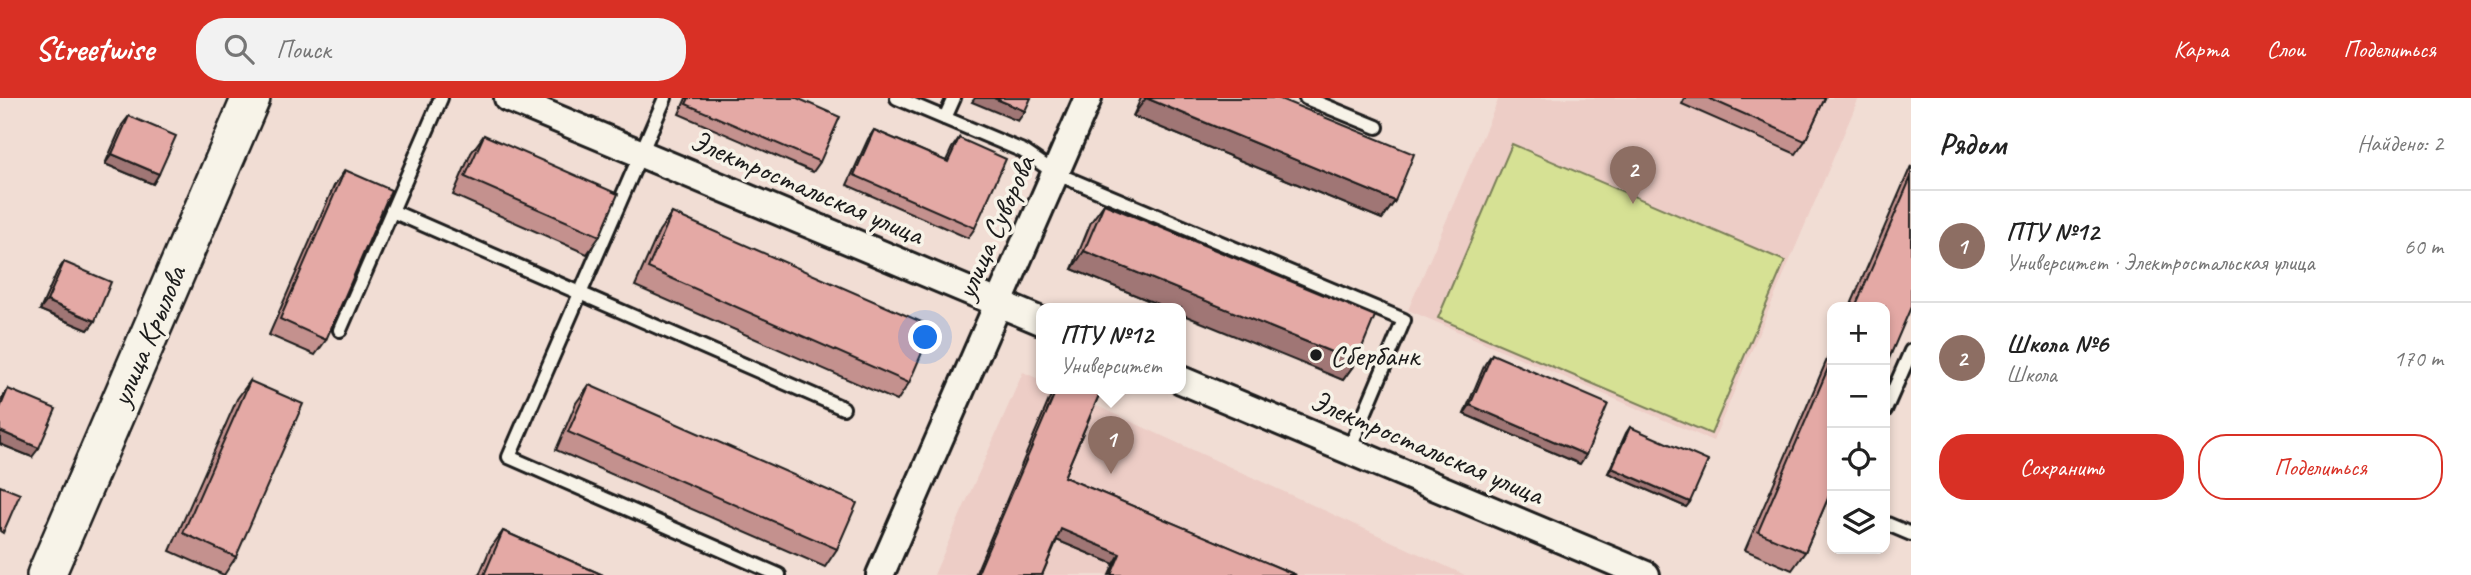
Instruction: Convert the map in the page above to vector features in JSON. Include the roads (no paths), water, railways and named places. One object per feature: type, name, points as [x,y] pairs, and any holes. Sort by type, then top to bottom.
[{"type":"main road","name":"улица Крылова","points":[[46,575],[251,98]]},
{"type":"street","name":"Электростальская улица","points":[[508,98],[1036,319]]},
{"type":"street","name":"улица Суворова","points":[[880,575],[1088,98]]},
{"type":"street","name":"Электростальская улица","points":[[1186,382],[1646,575]]},
{"type":"lane","points":[[340,330],[441,98]]},
{"type":"lane","points":[[665,98],[509,457],[779,575]]},
{"type":"lane","points":[[897,98],[1023,151],[1055,173],[1404,320],[1349,450]]},
{"type":"lane","points":[[945,118],[954,98]]},
{"type":"lane","points":[[1306,98],[1377,127]]},
{"type":"lane","points":[[392,211],[843,408]]},
{"type":"lane","points":[[1890,399],[1911,351]]},
{"type":"lane","points":[[1890,525],[1911,534]]},
{"type":"place","name":"Школа №6","points":[[1633,204]]},
{"type":"place","name":"Сбербанк","points":[[1316,355]]},
{"type":"place","name":"ПТУ №12","points":[[1111,474]]}]
